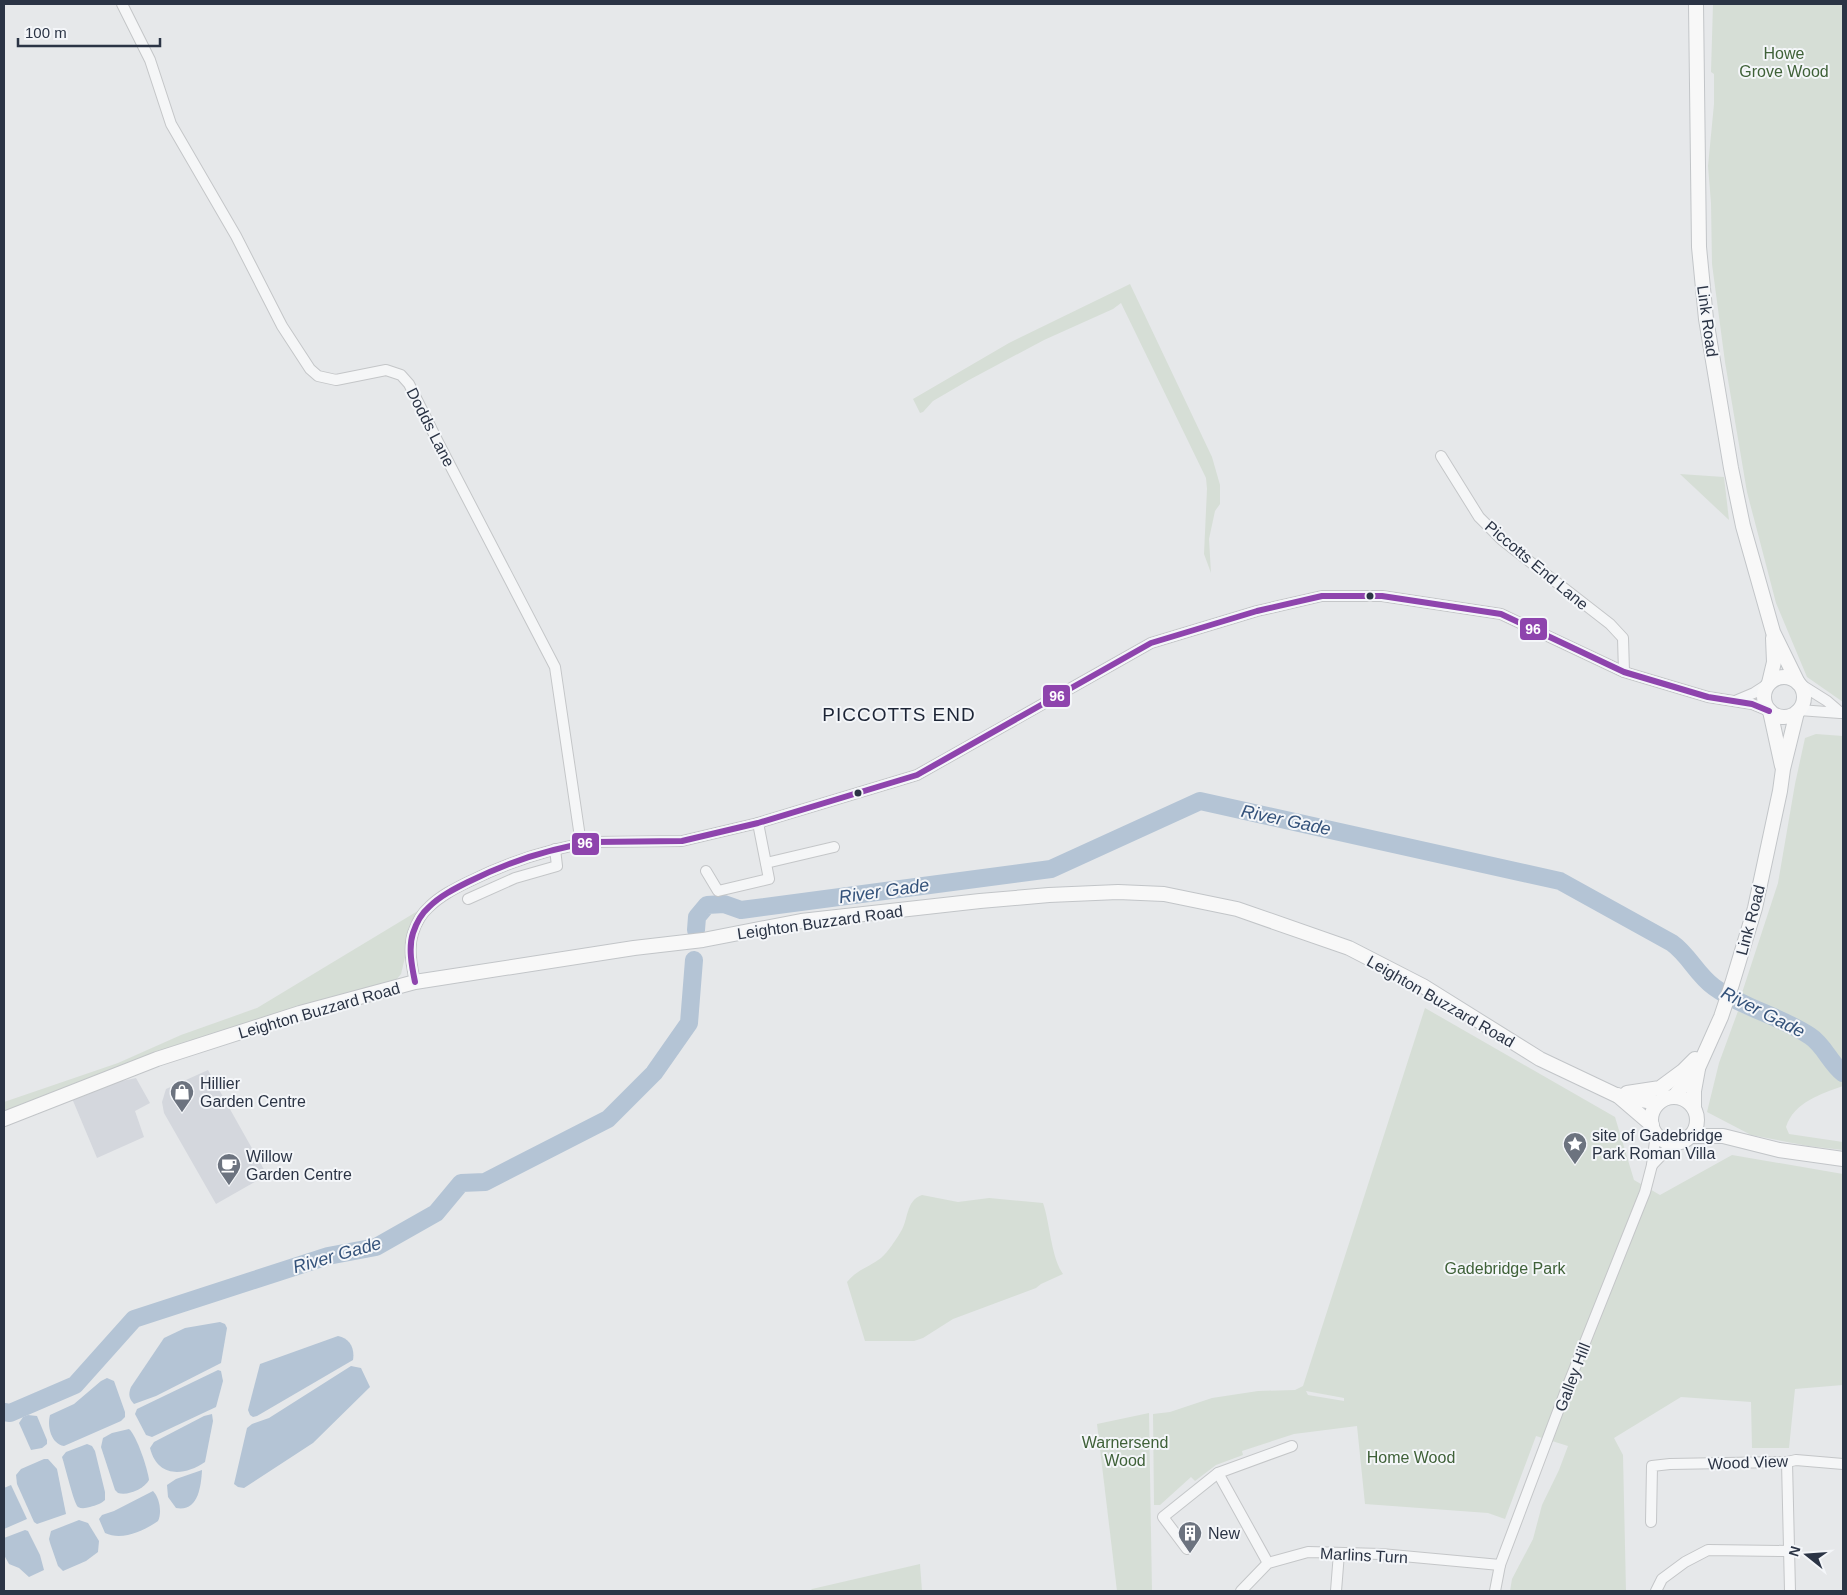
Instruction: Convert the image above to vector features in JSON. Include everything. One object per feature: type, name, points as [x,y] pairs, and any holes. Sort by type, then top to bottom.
[{"type":"main road","name":"Link Road","points":[[1674,1097],[1699,1066],[1732,984],[1755,908],[1783,769],[1804,694],[1773,632],[1741,518],[1706,319],[1699,247],[1696,4]]},
{"type":"main road","name":"Link Road","points":[[1773,632],[1774,662],[1764,698],[1770,711],[1783,769]]},
{"type":"main road","points":[[1769,683],[1776,678],[1784,676],[1792,678],[1799,684]]},
{"type":"main road","points":[[1770,711],[1784,717],[1798,711]]},
{"type":"main road","name":"Leighton Buzzard Road","points":[[4,1119],[24,1113],[157,1059],[300,1013],[416,982],[634,948],[703,940],[801,921],[980,901],[1118,892],[1164,894],[1237,909],[1349,948],[1423,986],[1540,1059],[1616,1095],[1658,1103]]},
{"type":"main road","points":[[1616,1095],[1660,1088],[1683,1071],[1709,1045]]},
{"type":"main road","name":"Link Road","points":[[1695,1112],[1694,1090],[1699,1066]]},
{"type":"main road","name":"Leighton Buzzard Road","points":[[1616,1095],[1654,1129]]},
{"type":"main road","points":[[1695,1112],[1695,1128],[1690,1136],[1684,1140],[1674,1142],[1662,1139],[1654,1129],[1651,1116],[1654,1109],[1665,1098],[1674,1097],[1682,1098],[1689,1102],[1695,1112],[1723,1136]]},
{"type":"main road","points":[[1690,1136],[1723,1136],[1779,1150],[1843,1159]]},
{"type":"street","name":"Dodds Lane","points":[[122,4],[150,60],[171,124],[236,236],[282,326],[310,369],[318,376],[336,380],[386,370],[401,375],[409,384],[438,444],[555,668],[581,844]]},
{"type":"street","name":"Piccotts End Lane","points":[[1441,456],[1479,517],[1502,540],[1610,624],[1624,638],[1624,672]]},
{"type":"street","points":[[416,982],[411,956],[412,934],[419,919],[428,907],[451,891],[499,867],[556,849],[595,842],[682,841],[758,823],[917,775],[1152,644],[1257,610],[1322,596],[1382,596],[1501,614],[1624,672],[1708,697],[1756,705],[1770,711]]},
{"type":"street","points":[[1734,701],[1754,693],[1769,683]]},
{"type":"street","points":[[1799,684],[1827,701],[1842,714]]},
{"type":"street","points":[[1798,711],[1842,714]]},
{"type":"street","points":[[706,871],[718,891],[769,879],[758,823]]},
{"type":"street","points":[[766,863],[834,847]]},
{"type":"street","points":[[468,899],[515,878],[557,866],[556,849]]},
{"type":"street","name":"Galley Hill","points":[[1495,1591],[1500,1565],[1566,1390],[1645,1192],[1652,1165],[1654,1129]]},
{"type":"street","name":"Galley Hill","points":[[1652,1165],[1674,1142]]},
{"type":"street","points":[[1187,1549],[1164,1517],[1218,1473],[1292,1446]]},
{"type":"street","name":"Wood View","points":[[1651,1522],[1652,1466],[1787,1462],[1796,1460],[1843,1464]]},
{"type":"street","points":[[1787,1462],[1790,1591]]},
{"type":"street","points":[[1218,1473],[1268,1563],[1241,1591]]},
{"type":"street","points":[[1656,1591],[1662,1579],[1685,1562],[1708,1550],[1788,1551]]},
{"type":"street","name":"Marlins Turn","points":[[1268,1563],[1308,1552],[1381,1554],[1500,1565]]},
{"type":"street","points":[[1336,1591],[1339,1553]]},
{"type":"shaded area","name":"Hillier Garden Centre","points":[[208,1070],[267,1175],[216,1204],[164,1113],[162,1102],[166,1089]]},
{"type":"shaded area","points":[[136,1078],[150,1103],[135,1111],[144,1137],[97,1158],[71,1096],[121,1079],[122,1081]]},
{"type":"green space","name":"Howe Grove Wood","points":[[1713,4],[1843,4],[1843,702],[1807,677],[1776,603],[1747,492],[1725,362],[1712,264],[1708,166],[1714,104],[1714,74],[1711,72]]},
{"type":"green space","points":[[1130,284],[1212,457],[1220,485],[1220,504],[1215,511],[1209,539],[1211,573],[1204,554],[1206,478],[1121,303],[1113,309],[1044,340],[969,380],[933,401],[923,412],[920,413],[913,399],[1009,343]]},
{"type":"green space","points":[[1680,474],[1724,477],[1729,520]]},
{"type":"green space","points":[[1816,734],[1843,736],[1843,1066],[1822,1037],[1811,1029],[1740,999],[1738,1005],[1778,883],[1805,738]]},
{"type":"green space","points":[[426,906],[409,941],[401,974],[396,980],[338,995],[141,1059],[4,1113],[4,1102],[118,1063],[181,1035],[257,1008]]},
{"type":"green space","name":"Gadebridge Park","points":[[1425,1008],[1615,1117],[1634,1180],[1660,1195],[1732,1155],[1843,1174],[1843,1385],[1795,1389],[1789,1448],[1752,1448],[1751,1402],[1681,1397],[1614,1438],[1623,1455],[1626,1591],[1510,1591],[1512,1579],[1533,1539],[1542,1505],[1568,1446],[1536,1436],[1505,1519],[1488,1513],[1365,1504],[1357,1426],[1294,1434],[1242,1451],[1243,1455],[1216,1465],[1195,1481],[1191,1477],[1160,1505],[1154,1505],[1153,1414],[1170,1412],[1212,1398],[1258,1391],[1295,1390],[1303,1386]],"holes":[[[1306,1391],[1344,1398],[1344,1401],[1308,1395]]]},
{"type":"green space","points":[[1738,1011],[1801,1039],[1814,1049],[1843,1082],[1843,1086],[1817,1096],[1802,1105],[1795,1111],[1786,1127],[1789,1134],[1843,1142],[1843,1150],[1808,1146],[1751,1135],[1707,1112],[1719,1063]]},
{"type":"green space","points":[[922,1195],[958,1202],[989,1198],[1043,1203],[1053,1249],[1063,1274],[1036,1288],[953,1319],[923,1338],[914,1341],[865,1341],[847,1282],[886,1253],[903,1228],[910,1206]]},
{"type":"green space","name":"Warnersend Wood","points":[[1149,1413],[1152,1591],[1117,1591],[1097,1424]]},
{"type":"green space","points":[[920,1564],[922,1591],[810,1591],[812,1589]]},
{"type":"water","points":[[220,1322],[225,1324],[227,1328],[221,1363],[156,1396],[134,1404],[130,1396],[131,1387],[164,1338],[185,1328]]},
{"type":"water","points":[[338,1336],[346,1339],[351,1345],[353,1360],[257,1416],[253,1417],[250,1415],[248,1410],[260,1364]]},
{"type":"water","points":[[351,1366],[361,1368],[370,1387],[313,1443],[244,1488],[234,1484],[247,1428],[252,1424],[269,1418]]},
{"type":"water","points":[[218,1370],[221,1371],[223,1381],[216,1407],[152,1437],[146,1435],[135,1414],[137,1409]]},
{"type":"water","points":[[107,1378],[114,1381],[125,1417],[121,1421],[64,1446],[60,1445],[51,1434],[50,1415],[74,1404]]},
{"type":"water","points":[[212,1414],[213,1421],[205,1462],[197,1467],[180,1472],[165,1469],[158,1465],[153,1458],[150,1448],[154,1442],[204,1416]]},
{"type":"water","points":[[28,1415],[37,1416],[47,1440],[47,1444],[42,1448],[31,1450],[19,1423],[23,1417]]},
{"type":"water","points":[[129,1429],[139,1446],[149,1480],[140,1489],[122,1494],[115,1490],[101,1447],[103,1438],[112,1433]]},
{"type":"water","points":[[87,1444],[92,1446],[95,1451],[105,1492],[105,1500],[96,1505],[82,1508],[76,1504],[62,1457],[66,1452]]},
{"type":"water","points":[[48,1459],[57,1469],[66,1514],[37,1524],[34,1522],[17,1484],[16,1475],[21,1469]]},
{"type":"water","points":[[202,1470],[201,1484],[194,1502],[183,1508],[176,1508],[168,1497],[167,1485],[176,1479]]},
{"type":"water","points":[[11,1485],[27,1519],[4,1529],[4,1488]]},
{"type":"water","points":[[153,1491],[160,1506],[158,1521],[133,1534],[118,1536],[105,1533],[99,1519],[102,1515]]},
{"type":"water","points":[[79,1520],[88,1523],[99,1541],[98,1552],[86,1561],[63,1571],[58,1566],[50,1543],[51,1531]]},
{"type":"water","points":[[25,1530],[28,1531],[40,1555],[44,1570],[29,1577],[19,1568],[9,1564],[4,1555],[4,1538]]},
{"type":"waterway","name":"River Gade","points":[[696,930],[697,917],[707,905],[724,904],[741,910],[1051,869],[1200,801],[1560,881],[1672,943],[1708,982],[1725,994],[1810,1036],[1843,1073]]},
{"type":"waterway","name":"River Gade","points":[[4,1412],[10,1413],[75,1385],[134,1319],[328,1256],[376,1247],[436,1213],[461,1183],[485,1182],[608,1119],[654,1073],[689,1023],[694,960]]},
{"type":"transit line","name":"96","points":[[415,982],[411,945],[414,930],[426,909],[447,893],[498,868],[546,852],[595,842],[682,841],[758,823],[917,775],[1151,643],[1257,611],[1322,596],[1382,596],[1501,614],[1624,672],[1708,697],[1752,704],[1769,711]]},
{"type":"place","name":"Hillier Garden Centre","points":[[182,1113]]},
{"type":"place","name":"site of Gadebridge Park Roman Villa","points":[[1575,1165]]},
{"type":"place","name":"Willow Garden Centre","points":[[229,1186]]},
{"type":"place","name":"New","points":[[1190,1554]]},
{"type":"district","name":"PICCOTTS END","points":[[899,714]]},
{"type":"park label","name":"Home Wood","points":[[1411,1457]]}]
